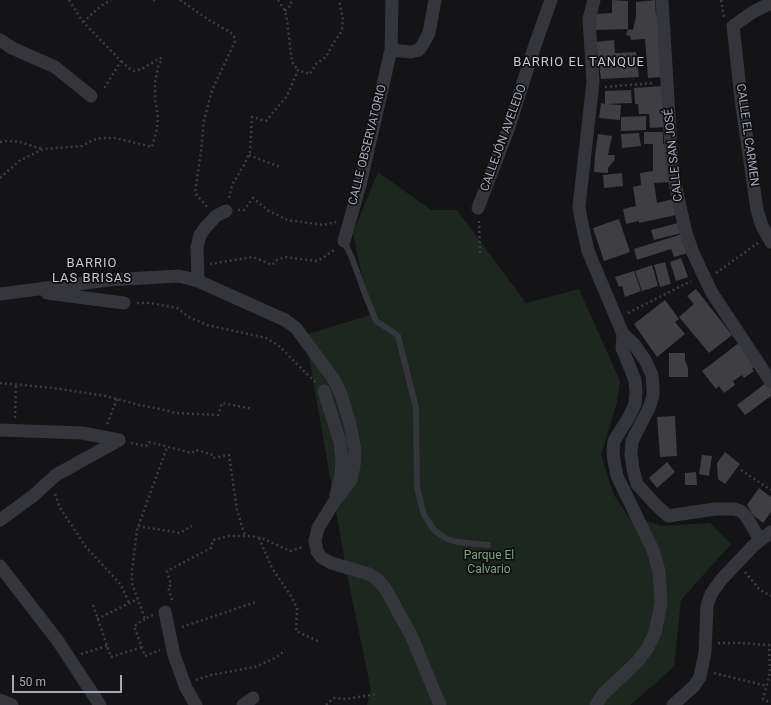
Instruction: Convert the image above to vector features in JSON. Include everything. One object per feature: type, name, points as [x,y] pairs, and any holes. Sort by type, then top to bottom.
[{"type":"street","name":"CALLE OBSERVATORIO","points":[[344,241],[360,185],[391,50],[392,0]]},
{"type":"street","points":[[391,50],[411,52],[419,50],[424,44],[429,33],[435,0]]},
{"type":"street","name":"CALLEJÓN AVELEDO","points":[[478,208],[508,130],[551,0]]},
{"type":"street","points":[[594,0],[589,19],[593,70],[592,88],[579,206],[588,251],[623,334],[634,344],[645,360],[652,375],[654,387],[653,396],[649,408],[632,441],[632,462],[637,484],[654,504],[668,516],[721,508],[741,511],[746,516],[760,540]]},
{"type":"street","name":"CALLE SAN JOSÉ","points":[[662,0],[672,165],[686,232],[694,253],[700,280],[712,293],[771,382]]},
{"type":"street","name":"CALLE EL CARMEN","points":[[769,239],[762,226],[757,210],[741,99],[733,26],[753,12],[771,3]]},
{"type":"street","points":[[0,40],[12,48],[55,67],[91,96]]},
{"type":"street","points":[[198,281],[197,247],[200,235],[205,228],[221,214]]},
{"type":"street","points":[[0,294],[108,280],[179,276],[198,281],[285,320],[296,328],[333,378],[341,394],[350,424],[355,450],[354,466],[350,480],[318,528],[315,541],[317,551],[320,557],[331,563],[369,574],[377,579],[385,588],[412,635],[440,705]]},
{"type":"street","points":[[34,290],[124,303]]},
{"type":"street","points":[[596,705],[603,694],[637,662],[647,649],[655,633],[661,603],[659,571],[653,550],[617,476],[614,462],[614,441],[635,404],[636,392],[635,380],[622,348],[623,334]]},
{"type":"street","points":[[324,391],[340,442],[342,461],[340,486],[334,502]]},
{"type":"street","points":[[0,430],[82,433],[119,440]]},
{"type":"street","points":[[0,520],[33,496],[56,475],[119,440]]},
{"type":"street","points":[[673,705],[694,686],[700,677],[705,652],[707,606],[716,585],[760,540],[771,532]]},
{"type":"street","points":[[0,566],[58,641],[100,705]]},
{"type":"street","points":[[165,612],[174,655],[184,684],[196,705]]},
{"type":"street","points":[[0,700],[12,705]]},
{"type":"lane","points":[[344,241],[376,321],[398,336],[416,408],[417,488],[424,515],[435,531],[447,538],[457,542],[488,545]]},
{"type":"path","points":[[0,142],[20,142],[42,149],[82,146],[93,140],[101,138],[114,138],[152,147],[157,129],[158,118],[155,99],[155,83],[158,67],[162,59],[160,58],[142,69],[134,71],[130,69],[120,61],[83,22],[70,0]]},
{"type":"path","points":[[83,22],[101,6],[112,0]]},
{"type":"path","points":[[180,0],[230,32],[234,36],[235,41],[212,90],[208,103],[204,120],[195,193],[221,214],[244,210],[253,198],[269,210],[287,220],[324,225],[351,218]]},
{"type":"path","points":[[278,0],[285,11],[292,62],[298,70],[310,74],[316,64],[326,57],[340,34],[343,19],[339,0]]},
{"type":"path","points":[[285,11],[291,5],[291,0]]},
{"type":"path","points":[[91,96],[100,95],[120,61]]},
{"type":"path","points":[[221,214],[232,186],[249,155],[252,117],[266,121],[287,96],[298,70]]},
{"type":"path","points":[[592,88],[667,82]]},
{"type":"path","points":[[0,178],[19,161],[42,149]]},
{"type":"path","points":[[249,155],[280,167]]},
{"type":"path","points":[[478,208],[480,253]]},
{"type":"path","points":[[627,314],[700,280],[769,239]]},
{"type":"path","points":[[198,266],[253,256],[272,265],[277,260],[285,257],[317,261],[344,241]]},
{"type":"path","points":[[124,303],[150,303],[166,305],[177,308],[189,317],[207,324],[266,338],[280,346],[324,391]]},
{"type":"path","points":[[0,383],[54,388],[106,396],[175,413],[218,415],[222,403],[253,409]]},
{"type":"path","points":[[15,430],[16,384]]},
{"type":"path","points":[[102,437],[117,399]]},
{"type":"path","points":[[119,440],[146,446],[149,442],[192,453],[196,450],[211,454],[213,458],[229,455],[237,510],[245,536]]},
{"type":"path","points":[[145,619],[132,583],[138,526],[167,447]]},
{"type":"path","points":[[741,470],[771,490]]},
{"type":"path","points":[[50,480],[60,508],[86,546],[121,585],[130,603]]},
{"type":"path","points":[[138,526],[180,533],[192,526]]},
{"type":"path","points":[[174,655],[164,648],[145,656],[134,626],[159,612],[165,612],[173,601],[168,587],[171,585],[167,571],[211,548],[213,540],[228,536],[259,538],[290,551],[296,548],[316,546]]},
{"type":"path","points":[[259,538],[272,568],[291,596],[297,608],[296,631],[320,642]]},
{"type":"path","points":[[737,563],[760,590],[771,596]]},
{"type":"path","points":[[98,619],[138,599]]},
{"type":"path","points":[[169,631],[256,602]]},
{"type":"path","points":[[93,605],[112,657],[142,648]]},
{"type":"path","points":[[705,643],[769,645],[771,673],[763,699],[771,703]]},
{"type":"path","points":[[69,658],[107,646]]},
{"type":"path","points":[[184,684],[211,675],[255,667],[277,657],[285,650]]},
{"type":"path","points":[[702,670],[767,686]]},
{"type":"path","points":[[326,705],[334,698],[346,699],[377,694]]},
{"type":"green space","name":"Parque El Calvario","points":[[378,172],[431,210],[457,210],[526,303],[579,289],[620,381],[617,402],[601,455],[614,495],[628,516],[662,526],[710,523],[731,544],[681,600],[674,666],[630,705],[367,705],[371,690],[348,579],[305,335],[370,315],[353,233]]},
{"type":"building","points":[[612,0],[628,1],[628,29],[596,30],[595,14],[612,13]]},
{"type":"building","points":[[655,0],[656,15],[658,15],[663,77],[648,78],[645,39],[631,40],[630,36],[626,35],[628,29],[633,30],[636,16],[636,2]]},
{"type":"building","points":[[614,40],[615,53],[636,52],[639,77],[601,79],[596,42]]},
{"type":"building","points":[[662,86],[665,127],[650,128],[649,114],[639,114],[638,104],[635,104],[634,88]]},
{"type":"building","points":[[631,90],[632,103],[608,104],[621,105],[620,120],[599,118],[601,103],[605,104],[605,91]]},
{"type":"building","points":[[646,116],[646,130],[621,131],[621,117]]},
{"type":"building","points":[[644,132],[663,132],[663,144],[669,144],[669,182],[654,183],[657,203],[673,199],[676,215],[639,223],[639,221],[626,224],[623,209],[636,206],[633,187],[641,185],[640,173],[653,171],[653,144],[644,144]]},
{"type":"building","points":[[639,133],[641,146],[622,148],[621,134]]},
{"type":"building","points":[[598,134],[612,136],[608,155],[615,155],[614,161],[608,168],[608,173],[594,172]]},
{"type":"building","points":[[622,173],[623,186],[604,188],[603,175]]},
{"type":"building","points":[[619,219],[630,252],[604,261],[593,228]]},
{"type":"building","points":[[678,223],[681,233],[654,240],[651,230]]},
{"type":"building","points":[[682,234],[688,253],[674,257],[671,249],[637,260],[634,249]]},
{"type":"building","points":[[681,258],[688,277],[676,281],[670,262]]},
{"type":"building","points":[[665,262],[671,284],[660,287],[654,265]]},
{"type":"building","points":[[652,265],[658,286],[642,291],[635,271]]},
{"type":"building","points":[[634,271],[641,291],[625,297],[622,286],[619,287],[615,277]]},
{"type":"building","points":[[696,289],[732,335],[709,353],[679,317],[694,304],[687,296]]},
{"type":"building","points":[[665,300],[679,319],[675,322],[685,334],[657,357],[634,324]]},
{"type":"building","points":[[740,342],[757,365],[752,369],[754,371],[744,378],[742,375],[733,381],[735,385],[724,393],[719,386],[716,389],[702,371]]},
{"type":"building","points":[[669,353],[685,353],[688,377],[669,377]]},
{"type":"building","points":[[767,382],[771,387],[771,396],[745,415],[737,405]]},
{"type":"building","points":[[675,416],[677,456],[660,457],[657,417]]},
{"type":"building","points":[[725,452],[740,464],[725,484],[718,479],[717,463]]},
{"type":"building","points":[[702,455],[712,456],[709,476],[699,474]]},
{"type":"building","points":[[667,462],[675,472],[657,488],[649,478]]},
{"type":"building","points":[[696,472],[697,485],[685,485],[685,473]]},
{"type":"building","points":[[759,488],[771,497],[771,512],[763,523],[754,516],[747,505]]},
{"type":"district","name":"BARRIO EL TANQUE","points":[[579,63]]},
{"type":"district","name":"BARRIO LAS BRISAS","points":[[92,272]]}]
